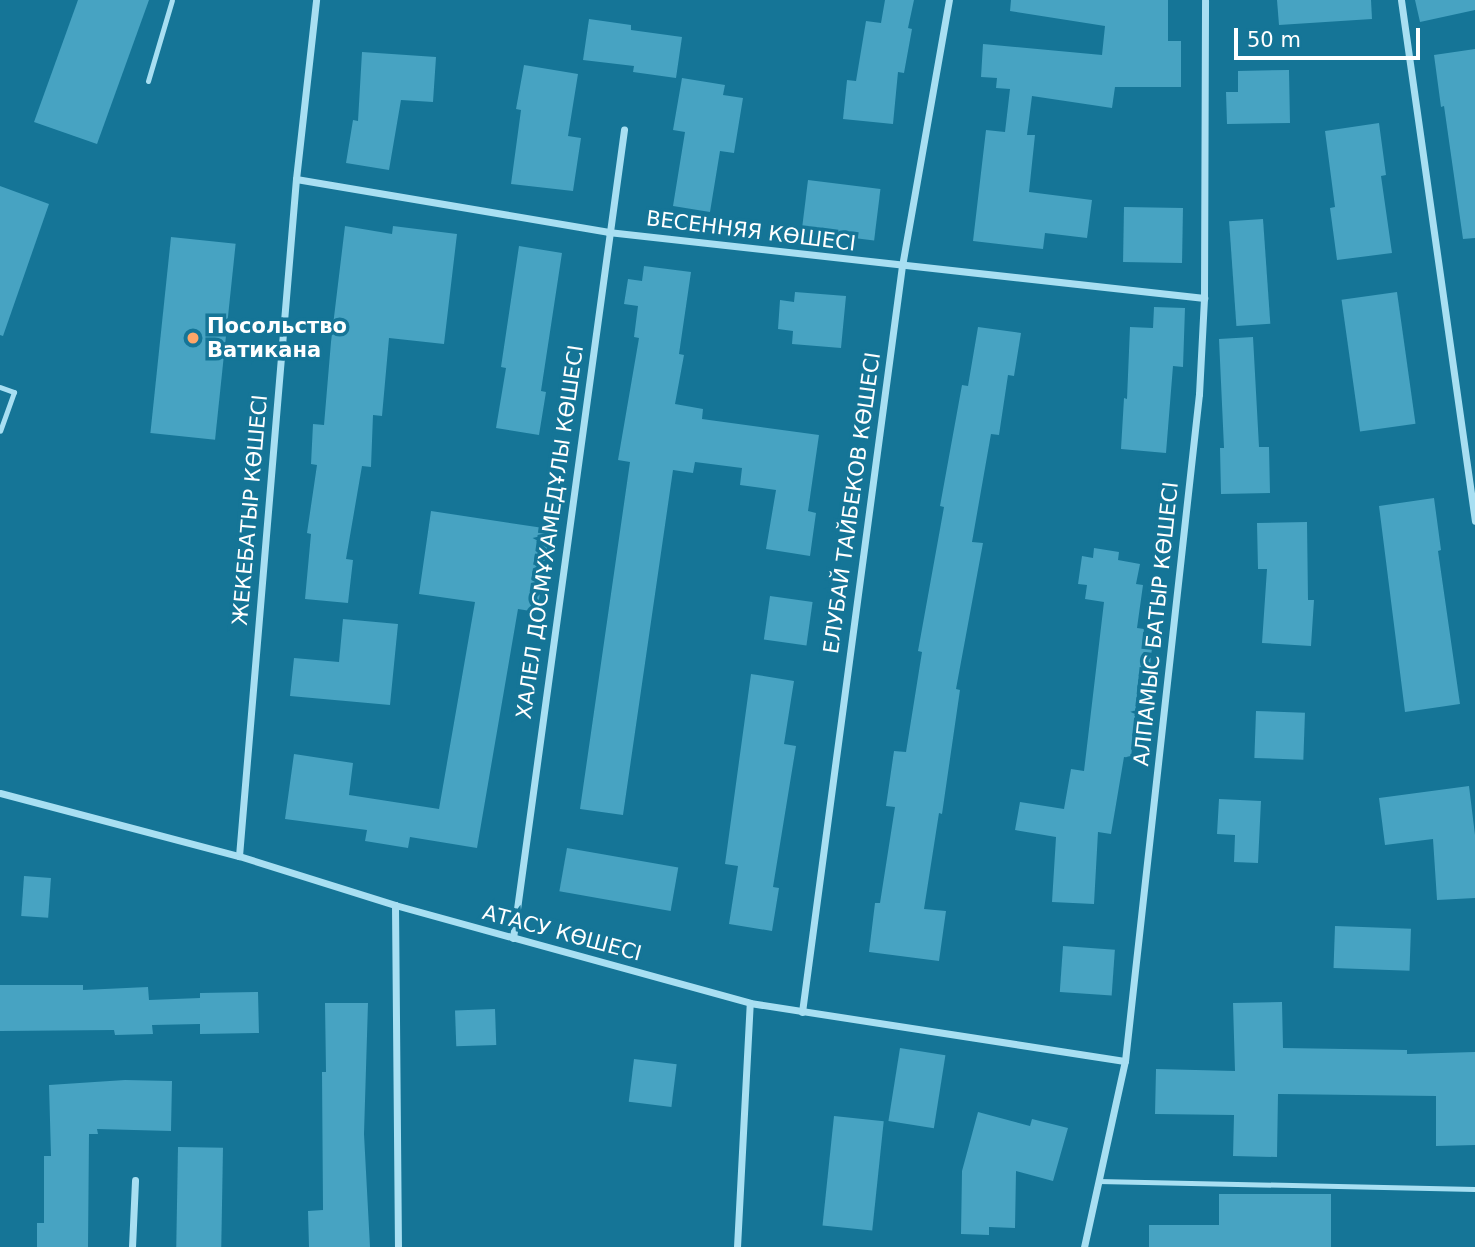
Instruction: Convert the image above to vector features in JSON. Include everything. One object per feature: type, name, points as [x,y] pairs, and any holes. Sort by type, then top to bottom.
[{"type":"street","name":"ЖЕКЕБАТЫР КӨШЕСІ","points":[[239,856],[296,179],[316,0]]},
{"type":"street","name":"ЕЛУБАЙ ТАЙБЕКОВ КӨШЕСІ","points":[[802,1012],[902,266],[950,0]]},
{"type":"street","name":"АЛПАМЫС БАТЫР КӨШЕСІ","points":[[1084,1247],[1125,1061],[1197,408],[1204,298],[1205,0]]},
{"type":"street","points":[[1401,0],[1475,521]]},
{"type":"street","name":"ХАЛЕЛ ДОСМҰХАМЕДҰЛЫ КӨШЕСІ","points":[[513,938],[624,130]]},
{"type":"street","name":"ВЕСЕННЯЯ КӨШЕСІ","points":[[296,179],[608,232],[1204,298]]},
{"type":"street","name":"АТАСУ КӨШЕСІ","points":[[0,793],[239,856],[395,905],[750,1003],[1125,1061]]},
{"type":"street","points":[[395,905],[398,1247]]},
{"type":"street","points":[[737,1247],[750,1003]]},
{"type":"street","points":[[132,1247],[135,1180]]},
{"type":"lane","points":[[148,81],[172,0]]},
{"type":"lane","points":[[0,387],[14,393],[0,431]]},
{"type":"lane","points":[[1098,1181],[1475,1189]]},
{"type":"building","points":[[78,0],[149,0],[97,144],[34,122]]},
{"type":"building","points":[[885,0],[914,0],[908,28],[912,29],[904,73],[898,72],[893,124],[843,119],[847,80],[856,81],[866,21],[881,23]]},
{"type":"building","points":[[1011,0],[1168,0],[1168,41],[1181,41],[1181,87],[1115,87],[1112,108],[1032,96],[1027,135],[1035,135],[1029,192],[1092,200],[1087,238],[1045,233],[1043,249],[973,241],[986,130],[1005,132],[1010,89],[996,88],[997,78],[981,77],[983,44],[1102,55],[1105,26],[1010,11]]},
{"type":"building","points":[[1277,0],[1371,0],[1372,19],[1279,25]]},
{"type":"building","points":[[1415,0],[1475,0],[1475,10],[1420,22]]},
{"type":"building","points":[[589,19],[631,25],[631,30],[682,37],[676,78],[633,72],[634,66],[583,60]]},
{"type":"building","points":[[1475,49],[1475,238],[1463,239],[1434,55]]},
{"type":"building","points":[[362,52],[436,57],[433,102],[401,100],[389,170],[346,163],[353,120],[358,121]]},
{"type":"building","points":[[524,65],[578,74],[568,136],[581,138],[573,191],[511,184],[521,110],[516,109]]},
{"type":"building","points":[[1289,70],[1290,123],[1227,124],[1226,92],[1238,92],[1238,71]]},
{"type":"building","points":[[682,78],[725,85],[723,95],[743,98],[734,153],[720,151],[710,212],[673,206],[685,132],[673,130]]},
{"type":"building","points":[[1379,123],[1386,175],[1381,176],[1392,253],[1337,260],[1330,208],[1335,207],[1325,131]]},
{"type":"building","points":[[808,180],[880,189],[874,241],[802,232]]},
{"type":"building","points":[[0,186],[49,204],[3,336],[0,335]]},
{"type":"building","points":[[1124,207],[1183,208],[1182,263],[1123,262]]},
{"type":"building","points":[[1263,219],[1270,324],[1236,326],[1229,221]]},
{"type":"building","points":[[345,226],[392,234],[393,226],[457,234],[444,344],[389,338],[382,416],[373,415],[371,467],[362,466],[346,559],[353,560],[348,603],[305,599],[311,534],[307,533],[317,465],[311,464],[313,424],[324,425]]},
{"type":"building","name":"Посольство Ватикана","points":[[171,237],[236,244],[215,440],[150,433]]},
{"type":"building","points":[[519,246],[562,253],[541,391],[546,392],[539,435],[496,428],[506,368],[501,367]]},
{"type":"building","points":[[644,266],[691,272],[679,354],[684,355],[675,404],[703,409],[702,419],[819,435],[808,511],[816,513],[810,556],[766,549],[776,490],[740,485],[742,468],[695,462],[693,473],[673,470],[623,815],[580,809],[630,462],[618,460],[639,338],[634,337],[638,306],[624,304],[628,279],[642,281]]},
{"type":"building","points":[[795,292],[846,296],[841,348],[792,344],[793,331],[778,329],[780,300],[794,302]]},
{"type":"building","points":[[1397,292],[1416,424],[1360,431],[1342,300]]},
{"type":"building","points":[[1154,307],[1185,308],[1183,367],[1173,366],[1166,453],[1121,449],[1124,398],[1127,399],[1130,327],[1153,328]]},
{"type":"building","points":[[978,327],[1021,333],[1014,376],[1008,375],[999,435],[991,434],[972,542],[983,543],[956,689],[960,690],[942,814],[939,813],[924,909],[946,911],[939,961],[869,952],[875,903],[880,903],[895,807],[886,806],[894,751],[906,752],[922,652],[918,651],[944,507],[940,506],[962,385],[968,386]]},
{"type":"building","points":[[1253,337],[1259,447],[1269,447],[1270,493],[1221,494],[1220,448],[1224,448],[1219,339]]},
{"type":"building","points":[[1434,498],[1441,550],[1438,551],[1460,704],[1405,712],[1379,506]]},
{"type":"building","points":[[431,511],[550,529],[537,612],[518,609],[477,848],[410,837],[408,848],[365,841],[367,830],[285,819],[294,754],[353,763],[349,795],[439,809],[475,602],[419,594]]},
{"type":"building","points":[[1307,522],[1308,600],[1314,600],[1311,646],[1262,643],[1267,569],[1258,569],[1257,523]]},
{"type":"building","points":[[1094,548],[1119,552],[1118,560],[1140,564],[1136,584],[1143,585],[1137,628],[1144,629],[1142,647],[1152,648],[1149,674],[1139,673],[1131,758],[1124,757],[1111,834],[1098,832],[1094,904],[1052,902],[1056,837],[1015,830],[1020,802],[1064,809],[1071,769],[1084,771],[1104,602],[1085,599],[1087,585],[1078,584],[1082,556],[1093,558]]},
{"type":"building","points":[[770,596],[813,602],[806,646],[764,640]]},
{"type":"building","points":[[343,619],[398,624],[390,705],[290,696],[294,658],[339,662]]},
{"type":"building","points":[[751,674],[794,681],[784,744],[796,746],[773,887],[779,888],[772,931],[729,924],[738,866],[725,864]]},
{"type":"building","points":[[1256,711],[1305,713],[1303,760],[1254,758]]},
{"type":"building","points":[[1469,786],[1475,835],[1475,898],[1437,900],[1433,839],[1385,845],[1379,798]]},
{"type":"building","points":[[1219,799],[1261,801],[1258,863],[1234,862],[1235,835],[1217,834]]},
{"type":"building","points":[[567,848],[678,868],[671,911],[559,891]]},
{"type":"building","points":[[24,876],[51,878],[48,918],[21,916]]},
{"type":"building","points":[[1335,926],[1411,929],[1409,971],[1334,968]]},
{"type":"building","points":[[1063,946],[1115,950],[1112,996],[1060,992]]},
{"type":"building","points":[[0,985],[83,985],[83,990],[148,987],[149,1000],[200,998],[200,993],[258,992],[259,1033],[200,1034],[200,1024],[152,1025],[153,1034],[115,1035],[114,1030],[0,1031]]},
{"type":"building","points":[[1282,1002],[1283,1048],[1407,1050],[1407,1054],[1475,1052],[1475,1145],[1436,1146],[1436,1096],[1278,1094],[1277,1157],[1233,1156],[1234,1115],[1155,1114],[1156,1069],[1235,1071],[1233,1003]]},
{"type":"building","points":[[325,1003],[368,1003],[364,1134],[370,1247],[309,1247],[308,1211],[323,1210],[322,1072],[326,1072]]},
{"type":"building","points":[[495,1009],[496,1045],[456,1046],[455,1010]]},
{"type":"building","points":[[900,1048],[945,1055],[934,1128],[888,1121]]},
{"type":"building","points":[[634,1059],[677,1064],[671,1107],[629,1102]]},
{"type":"building","points":[[125,1080],[172,1081],[171,1131],[97,1129],[98,1134],[89,1134],[88,1247],[37,1247],[37,1223],[44,1223],[44,1156],[51,1156],[49,1085]]},
{"type":"building","points":[[978,1112],[1030,1126],[1032,1119],[1068,1128],[1053,1181],[1016,1171],[1015,1228],[989,1227],[989,1235],[961,1234],[962,1171]]},
{"type":"building","points":[[834,1116],[884,1121],[872,1231],[823,1225]]},
{"type":"building","points":[[178,1147],[223,1148],[221,1247],[176,1247]]},
{"type":"building","points":[[1219,1194],[1331,1194],[1331,1247],[1149,1247],[1149,1225],[1219,1225]]},
{"type":"place","name":"Посольство Ватикана","points":[[193,338]]}]
